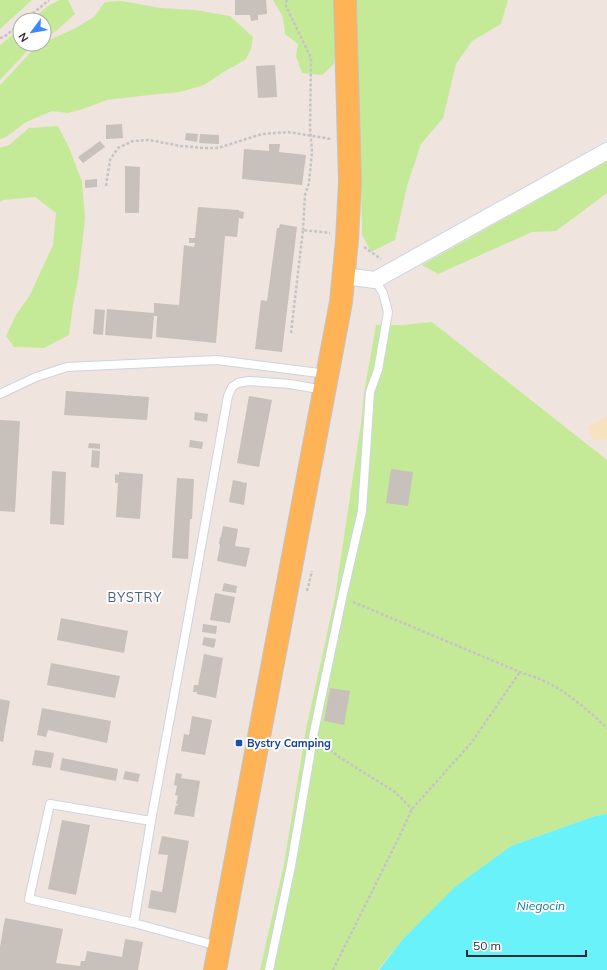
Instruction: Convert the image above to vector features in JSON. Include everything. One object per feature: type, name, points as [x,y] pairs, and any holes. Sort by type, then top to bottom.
[{"type":"main road","points":[[215,970],[341,302],[348,240],[350,182],[346,0]]},
{"type":"street","points":[[344,276],[375,280],[607,151]]},
{"type":"lane","points":[[269,970],[291,866],[314,732],[362,511],[370,392],[378,370],[388,312],[383,292],[375,280]]},
{"type":"lane","points":[[0,394],[36,377],[67,367],[217,360],[326,382]]},
{"type":"lane","points":[[134,923],[228,396],[232,387],[238,383],[249,381],[290,384],[326,382]]},
{"type":"lane","points":[[151,821],[50,804],[29,899],[134,923],[219,946]]},
{"type":"path","points":[[35,12],[49,0]]},
{"type":"path","points":[[287,0],[285,4],[311,58],[310,136],[312,152],[309,183],[305,195],[302,230]]},
{"type":"path","points":[[0,38],[4,37],[12,30]]},
{"type":"path","points":[[106,186],[110,160],[118,148],[133,141],[149,140],[181,146],[218,148],[262,134],[288,132],[350,141]]},
{"type":"path","points":[[342,598],[545,681],[565,693],[607,728]]},
{"type":"path","points":[[333,970],[412,809],[472,742],[520,672]]},
{"type":"path","points":[[314,732],[339,756],[396,792],[412,809]]},
{"type":"green space","points":[[0,0],[32,0],[19,12],[12,12],[12,18],[0,29]]},
{"type":"green space","points":[[60,0],[68,0],[75,14],[52,34],[52,12],[41,12],[48,6]]},
{"type":"green space","points":[[273,0],[337,0],[338,40],[334,64],[322,75],[302,73],[296,56],[298,44],[285,34],[283,17]]},
{"type":"green space","points":[[357,0],[508,0],[501,24],[472,41],[456,64],[443,118],[421,144],[407,186],[395,240],[371,252],[362,235]]},
{"type":"green space","points":[[122,1],[160,8],[196,10],[230,16],[253,37],[251,49],[246,59],[204,85],[180,92],[107,100],[68,113],[52,111],[26,122],[6,137],[0,139],[0,85],[31,52],[52,52],[52,39],[74,29],[94,17],[105,2]]},
{"type":"green space","points":[[12,35],[12,52],[26,52],[0,80],[0,45]]},
{"type":"green space","points":[[58,126],[70,150],[82,182],[85,219],[78,280],[69,335],[44,348],[14,347],[6,336],[16,315],[30,295],[53,245],[56,213],[35,197],[3,200],[0,202],[0,148],[9,145],[29,128]]},
{"type":"green space","points":[[607,161],[607,193],[556,231],[532,232],[438,274],[422,265]]},
{"type":"green space","points":[[432,322],[607,460],[607,814],[595,816],[511,846],[455,888],[402,940],[378,970],[260,970],[284,864],[306,729],[335,597],[361,423],[364,393],[376,325],[402,325]]},
{"type":"sand","points":[[607,416],[607,439],[593,440],[588,427]]},
{"type":"water","name":"Niegocin","points":[[607,814],[607,970],[379,970],[402,940],[455,887],[511,846],[595,816]]},
{"type":"building","points":[[235,0],[266,0],[267,14],[258,15],[258,20],[251,21],[250,15],[235,15]]},
{"type":"building","points":[[275,65],[277,97],[258,98],[256,66]]},
{"type":"building","points":[[122,124],[123,138],[106,139],[106,125]]},
{"type":"building","points":[[186,133],[198,134],[197,142],[185,140]]},
{"type":"building","points":[[200,134],[219,135],[219,144],[199,143]]},
{"type":"building","points":[[100,141],[105,147],[83,163],[78,157]]},
{"type":"building","points":[[269,144],[280,144],[279,152],[306,155],[302,185],[242,179],[244,149],[269,151]]},
{"type":"building","points":[[125,166],[140,167],[139,213],[125,213]]},
{"type":"building","points":[[97,179],[97,187],[85,188],[85,180]]},
{"type":"building","points":[[198,207],[239,210],[244,212],[243,219],[239,218],[237,237],[225,236],[216,343],[156,337],[157,316],[154,316],[152,339],[105,335],[107,309],[154,313],[154,303],[179,305],[184,245],[194,247],[195,243],[189,243],[189,238],[195,238]]},
{"type":"building","points":[[280,224],[297,227],[282,352],[255,349],[261,300],[267,301],[277,228],[279,228]]},
{"type":"building","points":[[95,309],[105,310],[103,335],[93,334]]},
{"type":"building","points":[[66,391],[149,397],[147,420],[64,415]]},
{"type":"building","points":[[249,396],[272,400],[259,467],[237,463]]},
{"type":"building","points":[[195,412],[208,414],[207,422],[194,420]]},
{"type":"building","points":[[0,420],[20,421],[15,512],[0,511]]},
{"type":"building","points":[[190,440],[203,442],[202,449],[189,447]]},
{"type":"building","points":[[89,443],[100,444],[100,449],[88,448]]},
{"type":"building","points":[[92,450],[100,451],[99,468],[91,467]]},
{"type":"building","points":[[391,469],[413,472],[408,506],[386,503]]},
{"type":"building","points":[[52,471],[66,472],[64,525],[50,524]]},
{"type":"building","points":[[119,472],[143,474],[140,519],[116,517],[118,483],[115,483],[115,474],[119,475]]},
{"type":"building","points":[[177,478],[194,479],[188,559],[172,558]]},
{"type":"building","points":[[233,480],[247,483],[244,505],[229,502]]},
{"type":"building","points":[[223,526],[238,529],[235,546],[250,548],[246,567],[217,561]]},
{"type":"building","points":[[224,583],[237,586],[236,593],[222,591]]},
{"type":"building","points":[[215,593],[235,597],[230,623],[210,620]]},
{"type":"building","points":[[61,618],[128,631],[124,653],[57,640]]},
{"type":"building","points":[[203,624],[217,626],[216,634],[202,632]]},
{"type":"building","points":[[204,637],[216,639],[214,648],[202,645]]},
{"type":"building","points":[[204,654],[223,658],[216,698],[193,692],[194,685],[198,685]]},
{"type":"building","points":[[51,663],[120,676],[115,698],[47,685]]},
{"type":"building","points":[[330,688],[350,691],[344,725],[324,721]]},
{"type":"building","points":[[0,699],[10,701],[3,742],[0,741]]},
{"type":"building","points":[[42,708],[111,721],[107,743],[48,730],[46,737],[37,735]]},
{"type":"building","points":[[192,716],[212,720],[205,755],[181,751],[184,734],[189,735]]},
{"type":"building","points":[[35,750],[54,753],[51,768],[32,765]]},
{"type":"building","points":[[62,758],[118,769],[116,781],[60,770]]},
{"type":"building","points":[[125,771],[140,774],[138,782],[123,779]]},
{"type":"building","points":[[176,773],[182,774],[181,778],[200,781],[194,817],[174,814],[176,805],[177,806],[178,804],[176,804],[178,796],[175,795],[177,786],[174,785]]},
{"type":"building","points":[[62,820],[90,825],[76,895],[48,889]]},
{"type":"building","points":[[162,836],[189,841],[176,913],[148,908],[151,890],[162,892],[168,855],[158,854]]},
{"type":"building","points":[[5,918],[63,929],[56,963],[80,966],[81,961],[85,961],[87,951],[122,957],[125,939],[143,942],[138,970],[0,970],[0,947]]},
{"type":"place","name":"Bystry Camping","points":[[239,743]]},
{"type":"district","name":"BYSTRY","points":[[135,597]]}]
